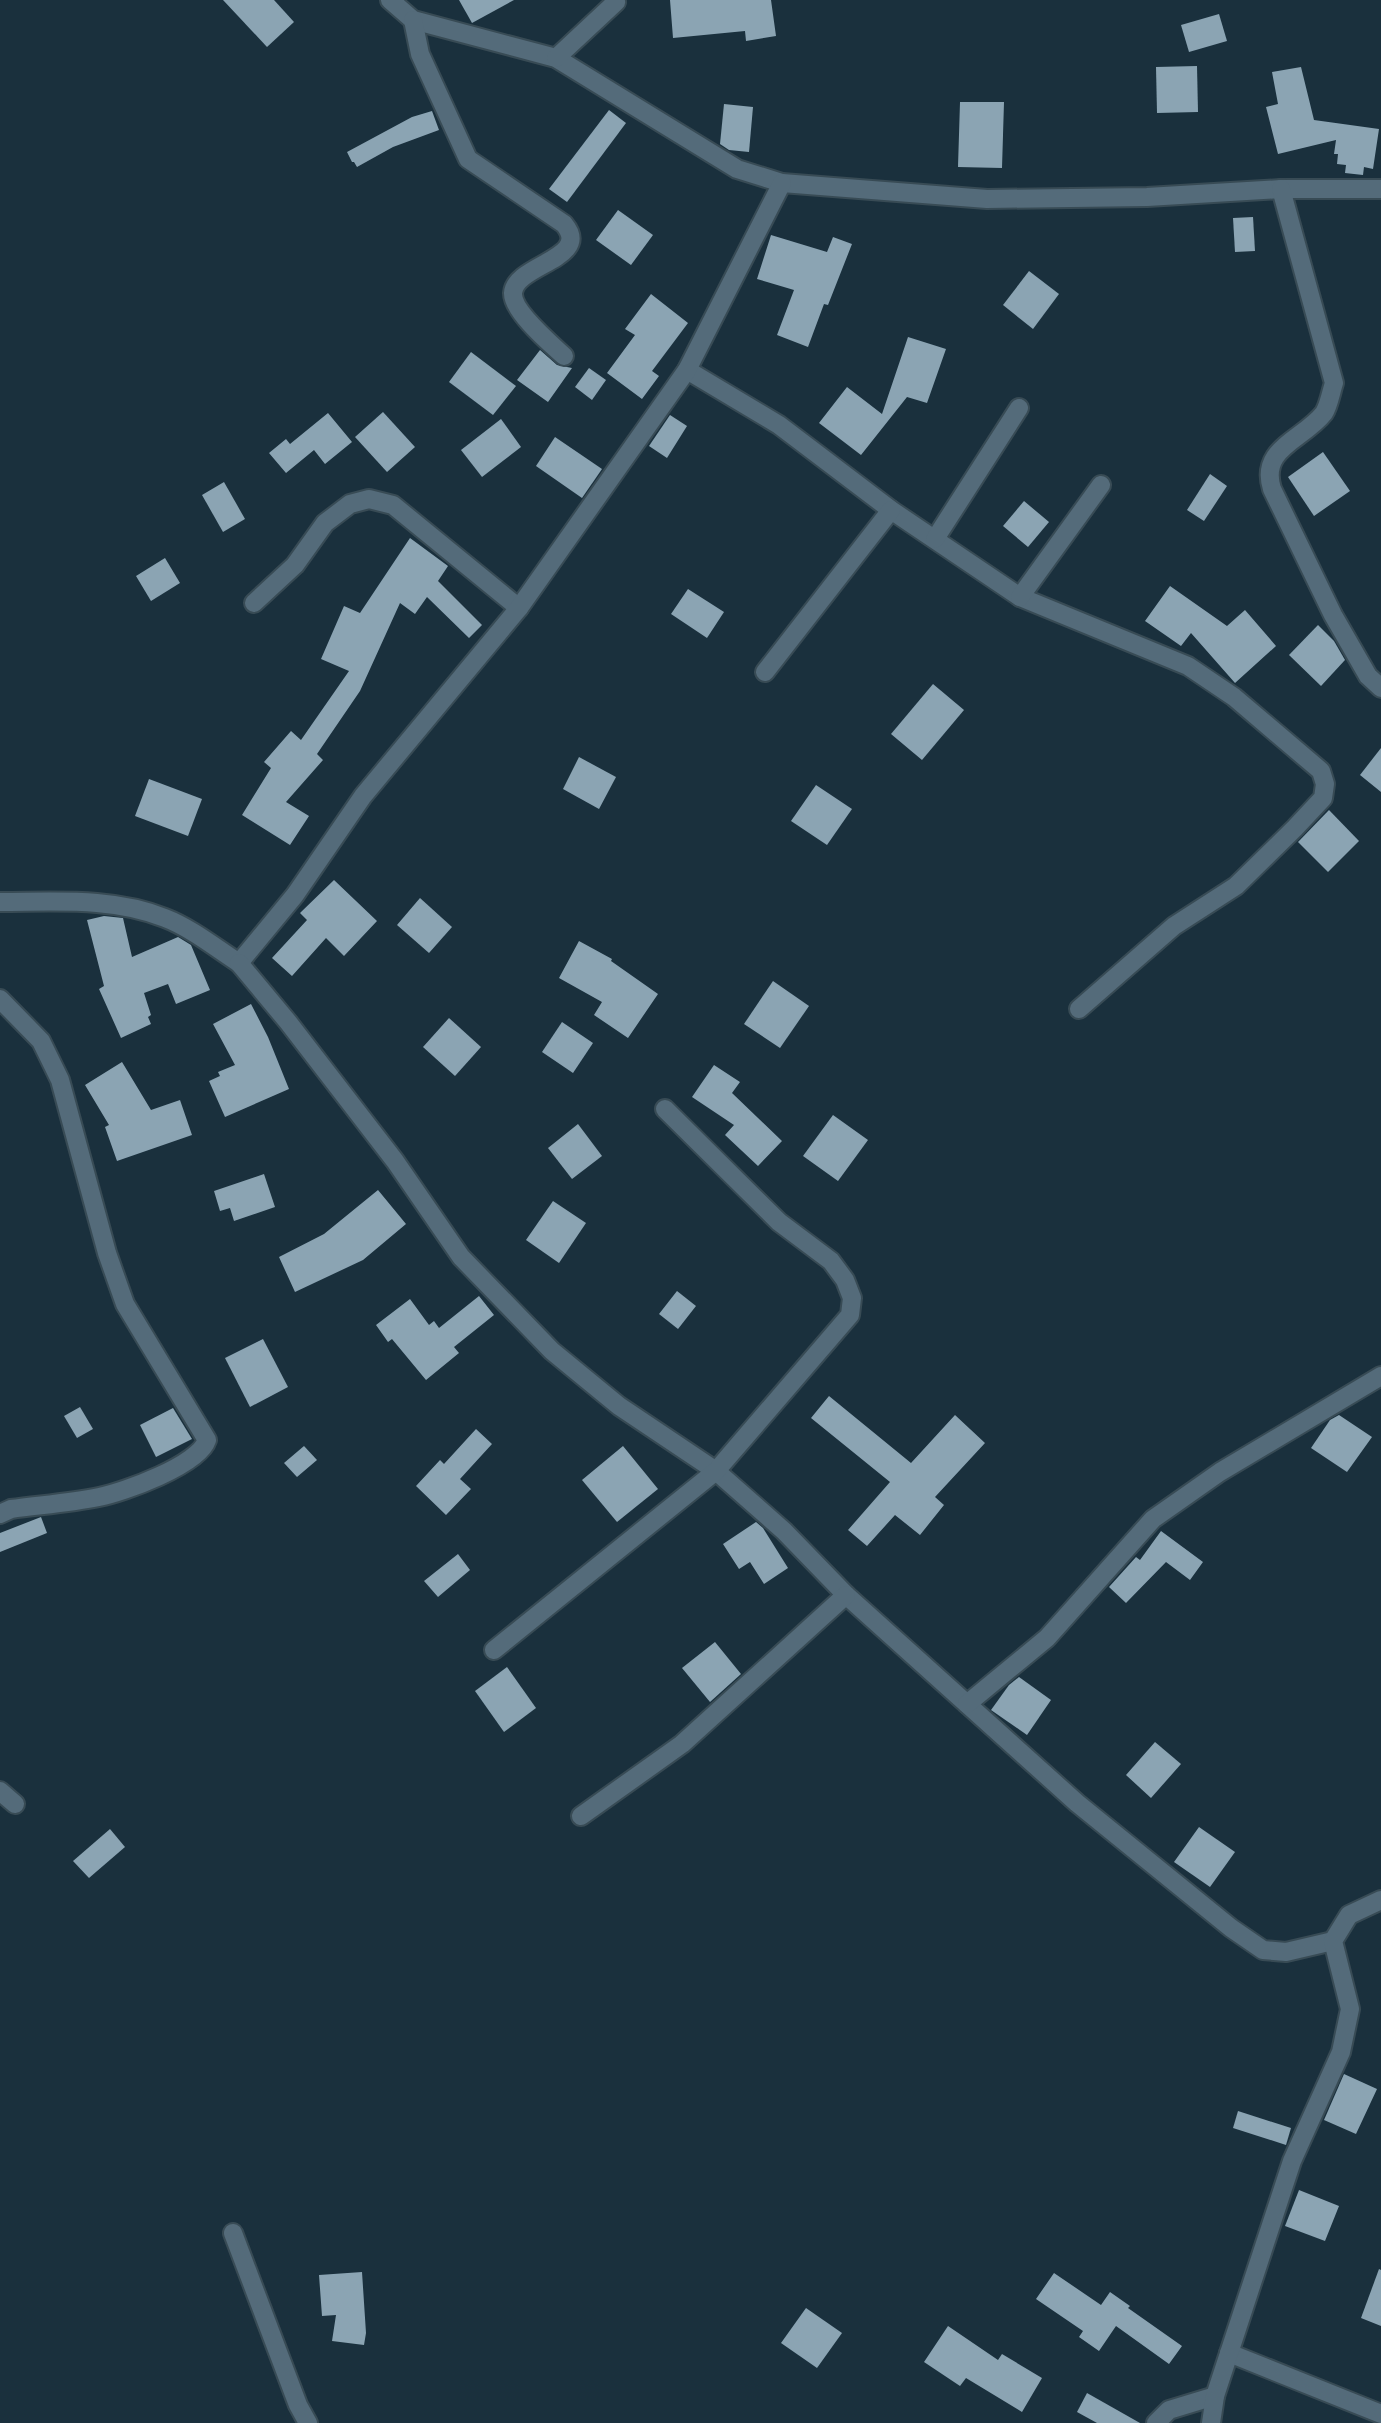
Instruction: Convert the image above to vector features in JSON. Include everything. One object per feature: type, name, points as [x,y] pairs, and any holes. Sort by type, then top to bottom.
[{"type":"street","points":[[390,0],[413,20],[556,58],[737,169],[782,183],[987,199],[1147,197],[1281,189],[1381,189]]},
{"type":"street","points":[[556,58],[618,1]]},
{"type":"street","points":[[413,20],[420,54],[468,159],[564,224],[571,233],[572,241],[565,250],[517,282],[513,293],[516,304],[530,322],[564,356]]},
{"type":"street","points":[[239,963],[295,895],[363,796],[519,608],[687,370],[782,183]]},
{"type":"street","points":[[1281,189],[1334,383],[1325,412],[1273,458],[1267,474],[1333,615],[1368,676],[1381,688]]},
{"type":"street","points":[[687,370],[779,425],[891,510],[1020,597],[1188,666],[1234,697],[1321,771],[1325,784],[1323,798],[1236,886],[1174,926],[1079,1009]]},
{"type":"street","points":[[935,539],[1019,408]]},
{"type":"street","points":[[1020,597],[1101,485]]},
{"type":"street","points":[[254,603],[295,565],[325,523],[350,504],[369,499],[393,505],[519,608]]},
{"type":"street","points":[[765,672],[891,510]]},
{"type":"street","points":[[0,902],[128,905],[168,919],[239,963],[395,1161],[461,1257],[552,1351],[619,1406],[716,1471],[784,1531],[846,1595],[1077,1803],[1231,1928],[1263,1950],[1286,1952],[1333,1941],[1349,1915],[1381,1900]]},
{"type":"street","points":[[0,999],[41,1041],[60,1080],[107,1253],[125,1304],[207,1440],[196,1457],[150,1479],[101,1497],[11,1509],[0,1514]]},
{"type":"street","points":[[494,1650],[716,1471],[850,1315],[852,1298],[845,1280],[831,1261],[779,1222],[665,1109]]},
{"type":"street","points":[[967,1704],[1047,1638],[1153,1519],[1220,1472],[1381,1376]]},
{"type":"street","points":[[581,1816],[682,1744],[846,1595]]},
{"type":"street","points":[[0,1791],[15,1804]]},
{"type":"street","points":[[1211,2423],[1215,2396],[1292,2161],[1341,2052],[1350,2009],[1333,1941]]},
{"type":"street","points":[[233,2233],[298,2405],[308,2423]]},
{"type":"street","points":[[1229,2353],[1381,2414]]},
{"type":"street","points":[[1156,2423],[1169,2410],[1215,2396]]},
{"type":"building","points":[[223,0],[274,0],[294,22],[267,47]]},
{"type":"building","points":[[459,0],[514,0],[472,23]]},
{"type":"building","points":[[670,0],[771,0],[776,36],[746,41],[745,31],[673,38]]},
{"type":"building","points":[[1219,14],[1227,41],[1189,52],[1181,25]]},
{"type":"building","points":[[1197,66],[1198,112],[1157,113],[1156,67]]},
{"type":"building","points":[[1301,67],[1314,120],[1379,129],[1373,169],[1364,167],[1363,175],[1345,173],[1346,165],[1337,164],[1338,154],[1334,154],[1336,140],[1278,154],[1266,107],[1278,104],[1272,72]]},
{"type":"building","points":[[960,102],[1004,102],[1002,168],[958,167]]},
{"type":"building","points":[[724,104],[753,107],[749,152],[729,150],[720,144]]},
{"type":"building","points":[[609,110],[626,123],[567,202],[549,189]]},
{"type":"building","points":[[432,111],[439,130],[393,147],[357,167],[352,162],[347,152],[412,117]]},
{"type":"building","points":[[618,210],[653,235],[631,265],[596,240]]},
{"type":"building","points":[[1253,217],[1255,251],[1235,252],[1233,218]]},
{"type":"building","points":[[771,235],[827,252],[833,237],[852,244],[808,347],[777,335],[794,290],[757,279]]},
{"type":"building","points":[[1029,271],[1059,294],[1033,329],[1003,305]]},
{"type":"building","points":[[651,294],[688,323],[652,371],[659,376],[642,399],[607,373],[635,335],[625,329]]},
{"type":"building","points":[[908,337],[946,349],[927,403],[907,397],[861,455],[819,423],[847,387],[882,414]]},
{"type":"building","points":[[540,350],[557,365],[572,368],[548,402],[517,380]]},
{"type":"building","points":[[471,352],[516,386],[493,415],[449,382]]},
{"type":"building","points":[[589,368],[606,380],[592,400],[575,387]]},
{"type":"building","points":[[383,412],[415,447],[387,472],[355,437]]},
{"type":"building","points":[[328,413],[352,442],[325,464],[314,450],[286,473],[269,453],[286,439],[290,444]]},
{"type":"building","points":[[670,415],[687,426],[667,458],[649,446]]},
{"type":"building","points":[[501,419],[521,447],[482,477],[461,450]]},
{"type":"building","points":[[555,437],[602,469],[582,498],[536,466]]},
{"type":"building","points":[[1323,452],[1350,491],[1314,516],[1288,477]]},
{"type":"building","points":[[1210,474],[1227,486],[1204,521],[1187,510]]},
{"type":"building","points":[[224,482],[245,519],[223,532],[202,495]]},
{"type":"building","points":[[1024,501],[1049,522],[1028,547],[1003,526]]},
{"type":"building","points":[[410,538],[448,566],[438,581],[482,625],[469,638],[427,597],[415,614],[400,603],[360,691],[317,754],[323,760],[286,802],[309,816],[290,845],[242,815],[271,768],[264,762],[291,731],[301,740],[349,671],[321,659],[344,606],[360,613]]},
{"type":"building","points":[[165,558],[180,583],[151,601],[136,576]]},
{"type":"building","points":[[1170,586],[1227,626],[1245,610],[1276,646],[1235,683],[1191,633],[1181,646],[1145,621]]},
{"type":"building","points":[[688,589],[724,612],[707,638],[671,614]]},
{"type":"building","points":[[1318,625],[1334,641],[1345,660],[1321,686],[1289,655]]},
{"type":"building","points":[[933,684],[964,710],[922,760],[891,734]]},
{"type":"building","points":[[1381,748],[1381,792],[1360,775]]},
{"type":"building","points":[[579,757],[616,777],[599,809],[563,789]]},
{"type":"building","points":[[149,779],[202,799],[188,836],[135,816]]},
{"type":"building","points":[[816,785],[852,809],[827,845],[791,821]]},
{"type":"building","points":[[1329,810],[1359,841],[1328,872],[1298,842]]},
{"type":"building","points":[[334,880],[377,921],[344,956],[326,938],[292,976],[272,958],[307,920],[300,913]]},
{"type":"building","points":[[420,898],[452,927],[429,953],[397,925]]},
{"type":"building","points":[[104,916],[123,918],[132,957],[178,937],[191,945],[210,990],[176,1004],[168,984],[144,993],[151,1024],[121,1038],[99,989],[104,986],[87,920]]},
{"type":"building","points":[[579,941],[612,959],[658,994],[628,1038],[594,1015],[602,1002],[559,978]]},
{"type":"building","points":[[773,981],[809,1006],[780,1048],[744,1024]]},
{"type":"building","points":[[251,1004],[289,1089],[225,1117],[209,1081],[220,1076],[218,1072],[235,1065],[213,1024]]},
{"type":"building","points":[[449,1018],[481,1047],[455,1076],[423,1047]]},
{"type":"building","points":[[562,1022],[593,1043],[573,1073],[542,1052]]},
{"type":"building","points":[[122,1062],[151,1110],[180,1100],[192,1135],[117,1161],[105,1127],[109,1125],[85,1085]]},
{"type":"building","points":[[714,1065],[740,1082],[732,1093],[782,1141],[758,1166],[725,1135],[734,1125],[692,1097]]},
{"type":"building","points":[[833,1115],[868,1140],[838,1181],[803,1156]]},
{"type":"building","points":[[578,1124],[602,1156],[572,1179],[548,1148]]},
{"type":"building","points":[[264,1174],[275,1207],[234,1221],[230,1208],[220,1211],[214,1191]]},
{"type":"building","points":[[378,1190],[406,1224],[363,1260],[295,1292],[279,1257],[324,1234]]},
{"type":"building","points":[[553,1201],[586,1223],[559,1263],[526,1240]]},
{"type":"building","points":[[677,1291],[696,1306],[678,1329],[659,1314]]},
{"type":"building","points":[[479,1296],[494,1315],[454,1347],[459,1353],[426,1380],[392,1339],[388,1342],[376,1325],[410,1299],[429,1325],[434,1321],[439,1328]]},
{"type":"building","points":[[263,1339],[288,1387],[250,1407],[225,1358]]},
{"type":"building","points":[[829,1396],[911,1463],[955,1415],[985,1443],[935,1497],[944,1505],[920,1535],[895,1515],[867,1546],[848,1530],[890,1482],[811,1418]]},
{"type":"building","points":[[80,1407],[93,1429],[77,1438],[64,1416]]},
{"type":"building","points":[[173,1408],[192,1439],[156,1457],[140,1425]]},
{"type":"building","points":[[1339,1415],[1372,1437],[1347,1472],[1311,1448],[1330,1420]]},
{"type":"building","points":[[476,1429],[492,1444],[460,1479],[471,1489],[446,1515],[416,1486],[440,1460],[444,1464]]},
{"type":"building","points":[[304,1446],[317,1460],[297,1477],[284,1463]]},
{"type":"building","points":[[623,1446],[658,1489],[617,1522],[582,1480]]},
{"type":"building","points":[[41,1517],[47,1533],[0,1552],[0,1533]]},
{"type":"building","points":[[756,1522],[788,1568],[764,1584],[750,1562],[739,1569],[723,1544]]},
{"type":"building","points":[[1161,1531],[1203,1562],[1190,1580],[1166,1562],[1126,1603],[1109,1587],[1136,1557],[1140,1560]]},
{"type":"building","points":[[458,1554],[470,1570],[438,1597],[424,1581]]},
{"type":"building","points":[[715,1642],[741,1674],[710,1702],[682,1668]]},
{"type":"building","points":[[507,1667],[536,1708],[504,1732],[475,1691]]},
{"type":"building","points":[[1019,1677],[1051,1700],[1027,1735],[991,1710],[1009,1685]]},
{"type":"building","points":[[1155,1742],[1181,1764],[1151,1798],[1126,1775]]},
{"type":"building","points":[[1199,1827],[1235,1852],[1210,1887],[1174,1862]]},
{"type":"building","points":[[110,1829],[125,1847],[89,1878],[73,1861]]},
{"type":"building","points":[[1344,2074],[1377,2089],[1356,2134],[1324,2120]]},
{"type":"building","points":[[1238,2111],[1291,2128],[1286,2145],[1233,2128]]},
{"type":"building","points":[[1299,2190],[1339,2206],[1325,2241],[1285,2226]]},
{"type":"building","points":[[1381,2270],[1381,2326],[1361,2318]]},
{"type":"building","points":[[362,2272],[364,2345],[332,2341],[336,2315],[322,2316],[319,2275]]},
{"type":"building","points":[[1054,2273],[1101,2305],[1110,2292],[1182,2346],[1169,2364],[1116,2326],[1099,2351],[1079,2337],[1083,2331],[1036,2299]]},
{"type":"building","points":[[806,2308],[842,2333],[817,2368],[781,2343]]},
{"type":"building","points":[[948,2326],[998,2360],[1002,2354],[1042,2378],[1022,2412],[966,2378],[960,2386],[924,2362]]},
{"type":"building","points":[[1087,2393],[1140,2423],[1097,2423],[1077,2412]]}]
